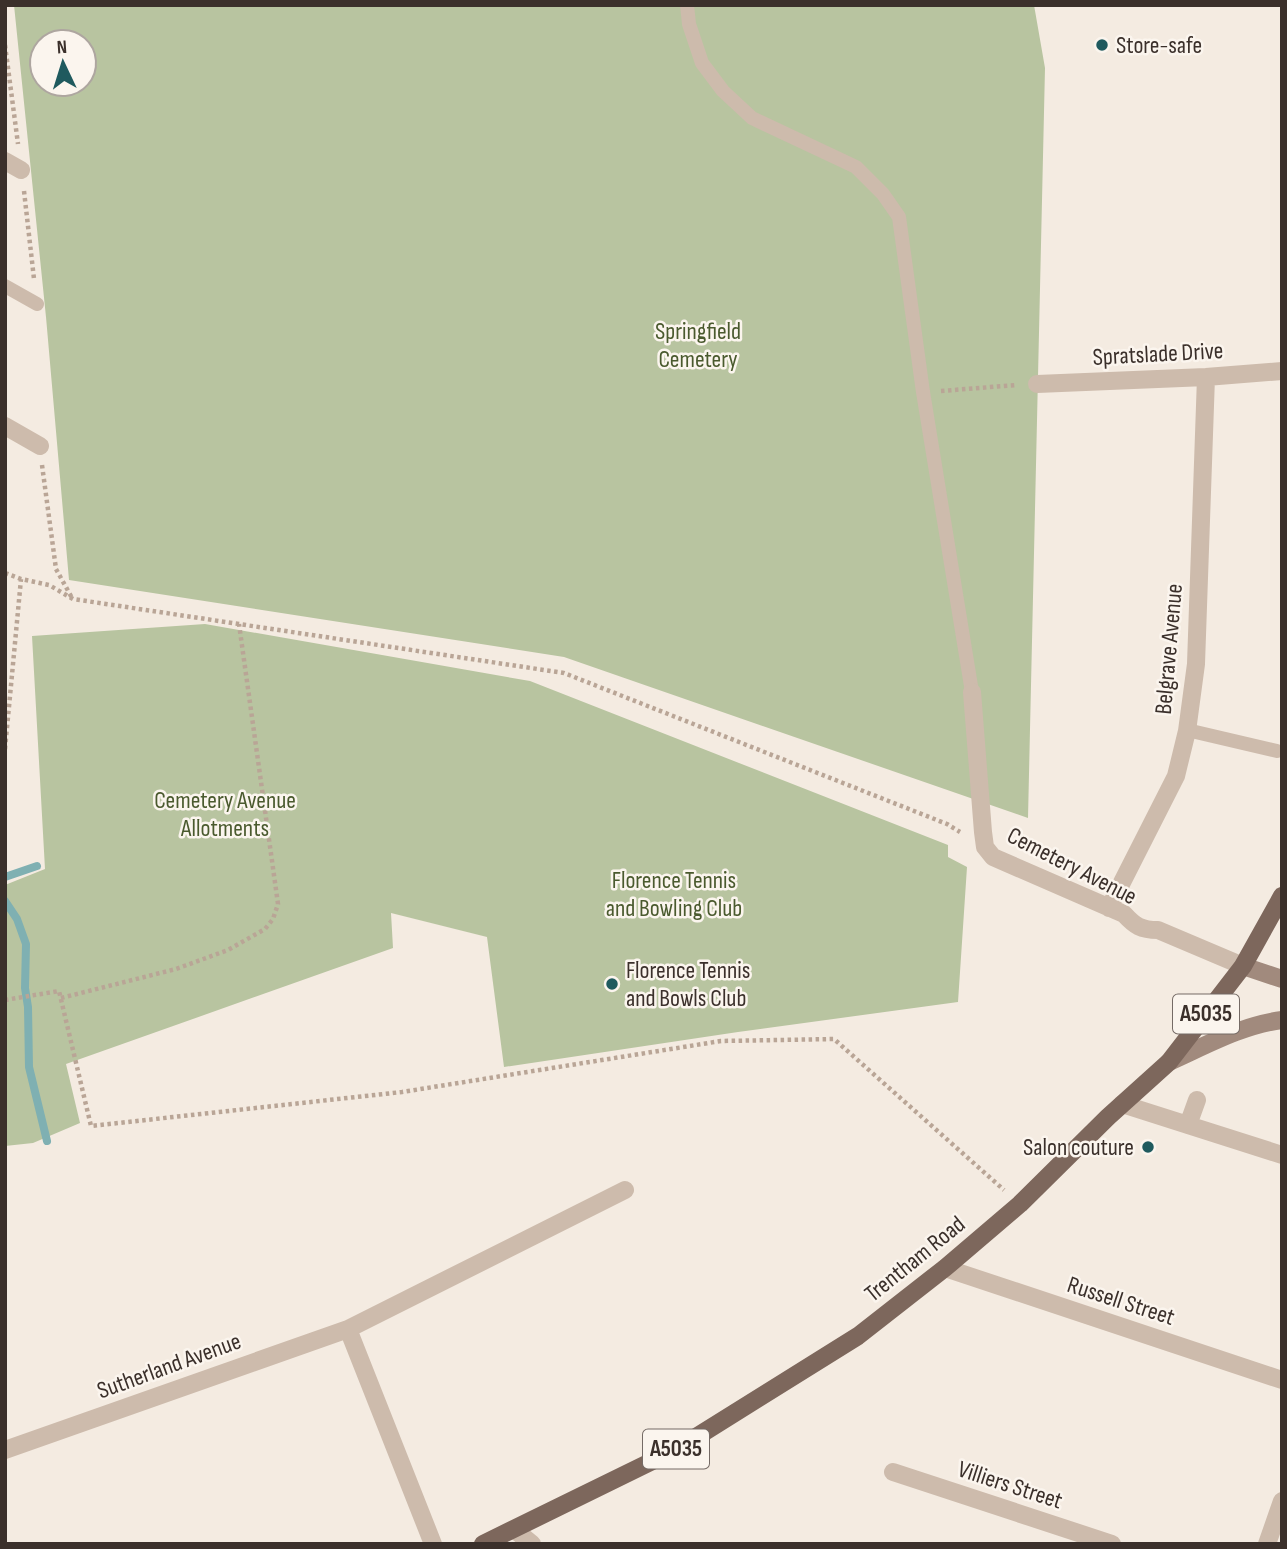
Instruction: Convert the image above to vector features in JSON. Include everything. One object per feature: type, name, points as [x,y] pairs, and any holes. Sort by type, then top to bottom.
[{"type":"main road","name":"Trentham Road","points":[[483,1544],[677,1448],[858,1336],[945,1268],[1020,1204],[1169,1062],[1243,966],[1282,896]]},
{"type":"main road","points":[[1243,966],[1282,979]]},
{"type":"main road","points":[[1169,1062],[1220,1038],[1282,1020]]},
{"type":"street","points":[[5,161],[21,170]]},
{"type":"street","name":"Spratslade Drive","points":[[1037,384],[1282,371]]},
{"type":"street","name":"Belgrave Avenue","points":[[1109,908],[1177,776],[1187,730],[1196,664],[1206,377]]},
{"type":"street","points":[[5,426],[40,446]]},
{"type":"street","name":"Cemetery Avenue","points":[[972,692],[985,847],[993,857],[1124,914],[1143,930],[1158,930],[1243,966]]},
{"type":"street","points":[[1188,1125],[1197,1100]]},
{"type":"street","points":[[1122,1104],[1282,1155]]},
{"type":"street","name":"Sutherland Avenue","points":[[5,1450],[348,1329],[625,1190]]},
{"type":"street","name":"Russell Street","points":[[945,1268],[1282,1380]]},
{"type":"street","points":[[348,1329],[433,1544]]},
{"type":"street","name":"Villiers Street","points":[[892,1472],[1112,1544]]},
{"type":"street","points":[[1267,1544],[1282,1501]]},
{"type":"street","points":[[515,1530],[532,1544]]},
{"type":"lane","points":[[687,5],[689,24],[702,63],[723,91],[752,118],[856,166],[883,194],[898,217],[923,392],[972,692]]},
{"type":"lane","points":[[5,286],[37,304]]},
{"type":"lane","points":[[1187,730],[1276,751]]},
{"type":"path","points":[[923,392],[1037,384]]},
{"type":"path","points":[[40,446],[56,569],[73,599]]},
{"type":"path","points":[[5,573],[49,585],[73,599],[564,673],[947,824],[985,847]]},
{"type":"path","points":[[5,749],[21,579]]},
{"type":"path","points":[[61,998],[176,969],[228,950],[265,929],[273,919],[278,904],[239,624]]},
{"type":"path","points":[[5,1000],[59,991],[91,1126],[402,1092],[721,1041],[834,1039],[1020,1204]]},
{"type":"green space","name":"Springfield Cemetery","points":[[14,5],[1034,5],[1045,68],[1028,818],[564,657],[69,580],[46,317]]},
{"type":"green space","points":[[205,624],[530,681],[948,845],[948,857],[967,867],[958,1002],[504,1067],[487,937],[391,913],[393,948],[66,1064],[80,1123],[33,1143],[5,1146],[5,885],[45,869],[32,636]]},
{"type":"waterway","points":[[5,877],[37,866]]},
{"type":"waterway","points":[[5,901],[17,919],[26,944],[29,1067],[47,1141]]},
{"type":"place","name":"Store-safe","points":[[1102,45]]},
{"type":"place","name":"Florence Tennis and Bowls Club","points":[[612,984]]},
{"type":"place","name":"Salon couture","points":[[1148,1147]]},
{"type":"park label","name":"Cemetery Avenue Allotments","points":[[225,814]]},
{"type":"park label","name":"Florence Tennis and Bowling Club","points":[[674,894]]}]
